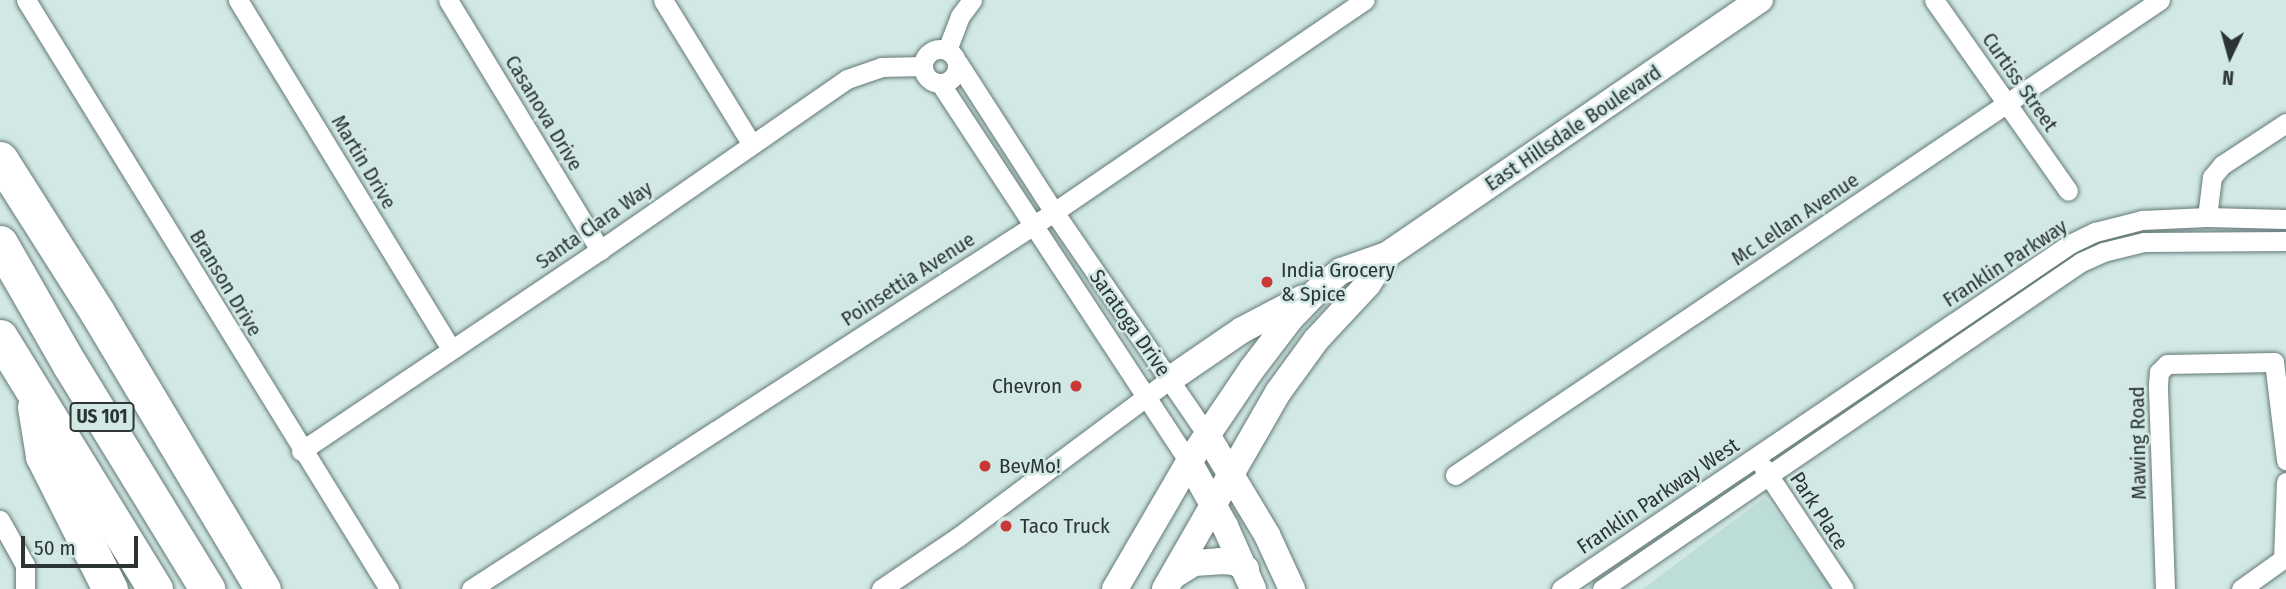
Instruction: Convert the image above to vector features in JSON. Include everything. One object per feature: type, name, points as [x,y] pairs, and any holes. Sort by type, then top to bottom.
[{"type":"highway","points":[[0,159],[97,312],[262,589]]},
{"type":"highway","name":"US 101","points":[[0,243],[70,365],[206,586]]},
{"type":"highway","name":"US 101","points":[[0,337],[155,589]]},
{"type":"highway","points":[[32,390],[43,456],[110,589]]},
{"type":"main road","name":"East Hillsdale Boulevard","points":[[1115,589],[1189,462],[1270,344],[1317,291],[1341,271],[1387,255],[1760,0]]},
{"type":"main road","name":"East Hillsdale Boulevard","points":[[1169,582],[1297,364],[1367,284],[1387,255]]},
{"type":"main road","points":[[1169,380],[1242,330],[1317,291]]},
{"type":"main road","name":"Saratoga Drive","points":[[1208,435],[1267,535],[1292,589]]},
{"type":"main road","name":"Saratoga Drive","points":[[1189,462],[1213,503],[1250,579]]},
{"type":"main road","points":[[1169,582],[1194,563],[1220,561],[1236,562],[1250,579]]},
{"type":"street","name":"Branson Drive","points":[[26,0],[385,587]]},
{"type":"street","name":"Martin Drive","points":[[238,0],[451,349]]},
{"type":"street","name":"Casanova Drive","points":[[449,0],[600,250]]},
{"type":"street","points":[[663,0],[751,143]]},
{"type":"street","points":[[952,56],[930,51],[923,66],[928,78],[940,83],[954,77],[952,56],[960,16],[972,0]]},
{"type":"street","name":"Poinsettia Avenue","points":[[471,589],[1054,212],[1364,0]]},
{"type":"street","name":"Curtiss Street","points":[[1934,0],[2068,191]]},
{"type":"street","name":"Mc Lellan Avenue","points":[[1455,475],[2160,0]]},
{"type":"street","name":"Saratoga Drive","points":[[952,56],[1054,212],[1208,435]]},
{"type":"street","name":"Santa Clara Way","points":[[301,451],[600,250],[846,79],[881,67],[923,66]]},
{"type":"street","name":"Saratoga Drive","points":[[940,83],[1189,462]]},
{"type":"street","points":[[2207,218],[2212,177],[2222,165],[2286,123]]},
{"type":"street","name":"Franklin Parkway","points":[[1782,441],[2070,244],[2120,224],[2207,218],[2286,219]]},
{"type":"street","name":"Franklin Parkway","points":[[1769,476],[2081,262],[2103,252],[2125,245],[2176,240],[2286,241]]},
{"type":"street","name":"Mawing Road","points":[[2165,589],[2159,372],[2167,364],[2274,362],[2286,460]]},
{"type":"street","points":[[881,589],[958,537],[1169,380]]},
{"type":"street","name":"Franklin Parkway West","points":[[1560,589],[1782,441]]},
{"type":"street","name":"Park Place","points":[[1756,458],[1844,589]]},
{"type":"street","points":[[1602,589],[1769,476]]},
{"type":"street","points":[[2241,589],[2283,559],[2286,482]]},
{"type":"street","points":[[0,520],[25,565],[25,589]]},
{"type":"shaded area","points":[[1765,497],[1833,589],[1643,589]]},
{"type":"place","name":"India Grocery & Spice","points":[[1267,282]]},
{"type":"place","name":"Chevron","points":[[1076,386]]},
{"type":"place","name":"BevMo!","points":[[985,466]]},
{"type":"place","name":"Taco Truck","points":[[1006,526]]}]
